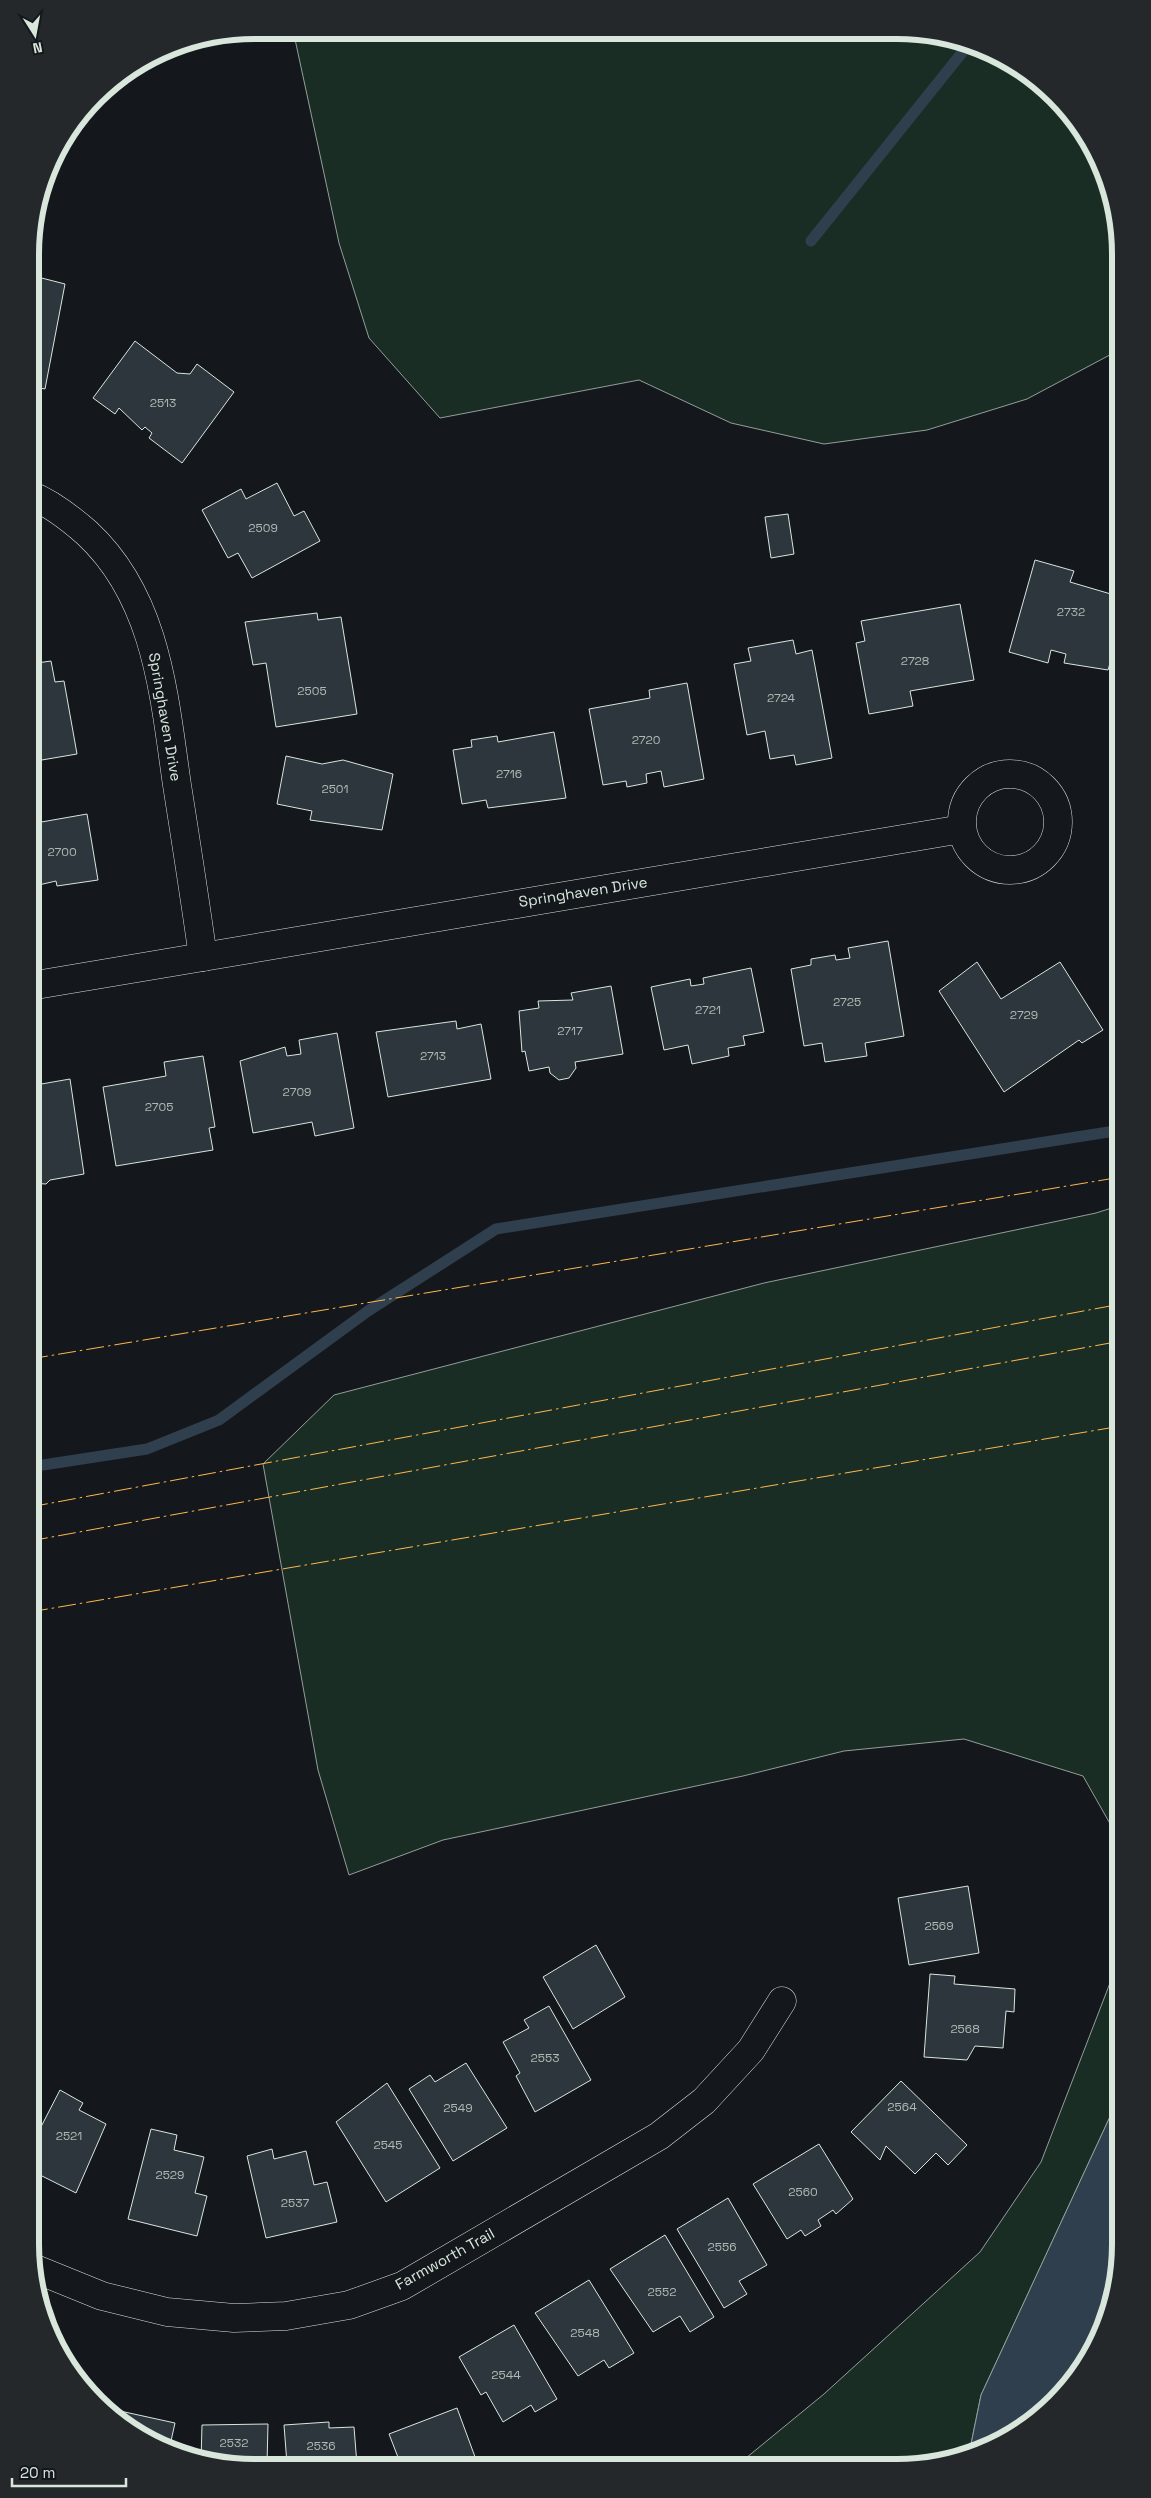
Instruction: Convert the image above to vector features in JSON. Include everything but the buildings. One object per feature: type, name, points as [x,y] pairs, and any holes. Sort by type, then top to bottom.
[{"type":"street","name":"Springhaven Drive","points":[[39,500],[74,521],[100,545],[122,573],[142,613],[160,667],[204,957]]},
{"type":"street","name":"Springhaven Drive","points":[[39,984],[962,829]]},
{"type":"street","name":"Farmworth Trail","points":[[41,2271],[102,2296],[177,2313],[234,2318],[286,2316],[358,2302],[402,2286],[659,2136],[704,2101],[744,2057],[782,2000]]},
{"type":"green space","points":[[295,39],[912,39],[926,41],[967,50],[993,61],[1017,75],[1039,92],[1059,112],[1076,134],[1096,171],[1108,212],[1112,239],[1112,354],[1027,399],[927,430],[824,444],[731,423],[639,380],[440,418],[369,338],[339,243]]},
{"type":"green space","points":[[1112,1208],[1112,1827],[1083,1776],[964,1739],[844,1751],[743,1776],[443,1840],[349,1875],[318,1770],[263,1464],[334,1395],[764,1283],[1096,1213]]},
{"type":"green space","points":[[1112,1978],[1112,2112],[981,2395],[970,2447],[939,2455],[912,2459],[745,2459],[824,2394],[980,2252],[1041,2162]]},
{"type":"water","points":[[1112,2112],[1112,2259],[1105,2300],[1090,2340],[1068,2375],[1039,2406],[1017,2423],[993,2437],[970,2447],[981,2395]]},
{"type":"waterway","points":[[811,241],[965,49]]},
{"type":"waterway","points":[[39,1466],[147,1449],[219,1420],[368,1311],[496,1229],[1112,1131]]},
{"type":"power","points":[[39,1357],[1112,1179]]},
{"type":"power","points":[[39,1505],[1112,1306]]},
{"type":"power","points":[[39,1539],[1112,1343]]},
{"type":"power","points":[[39,1610],[1112,1428]]}]
